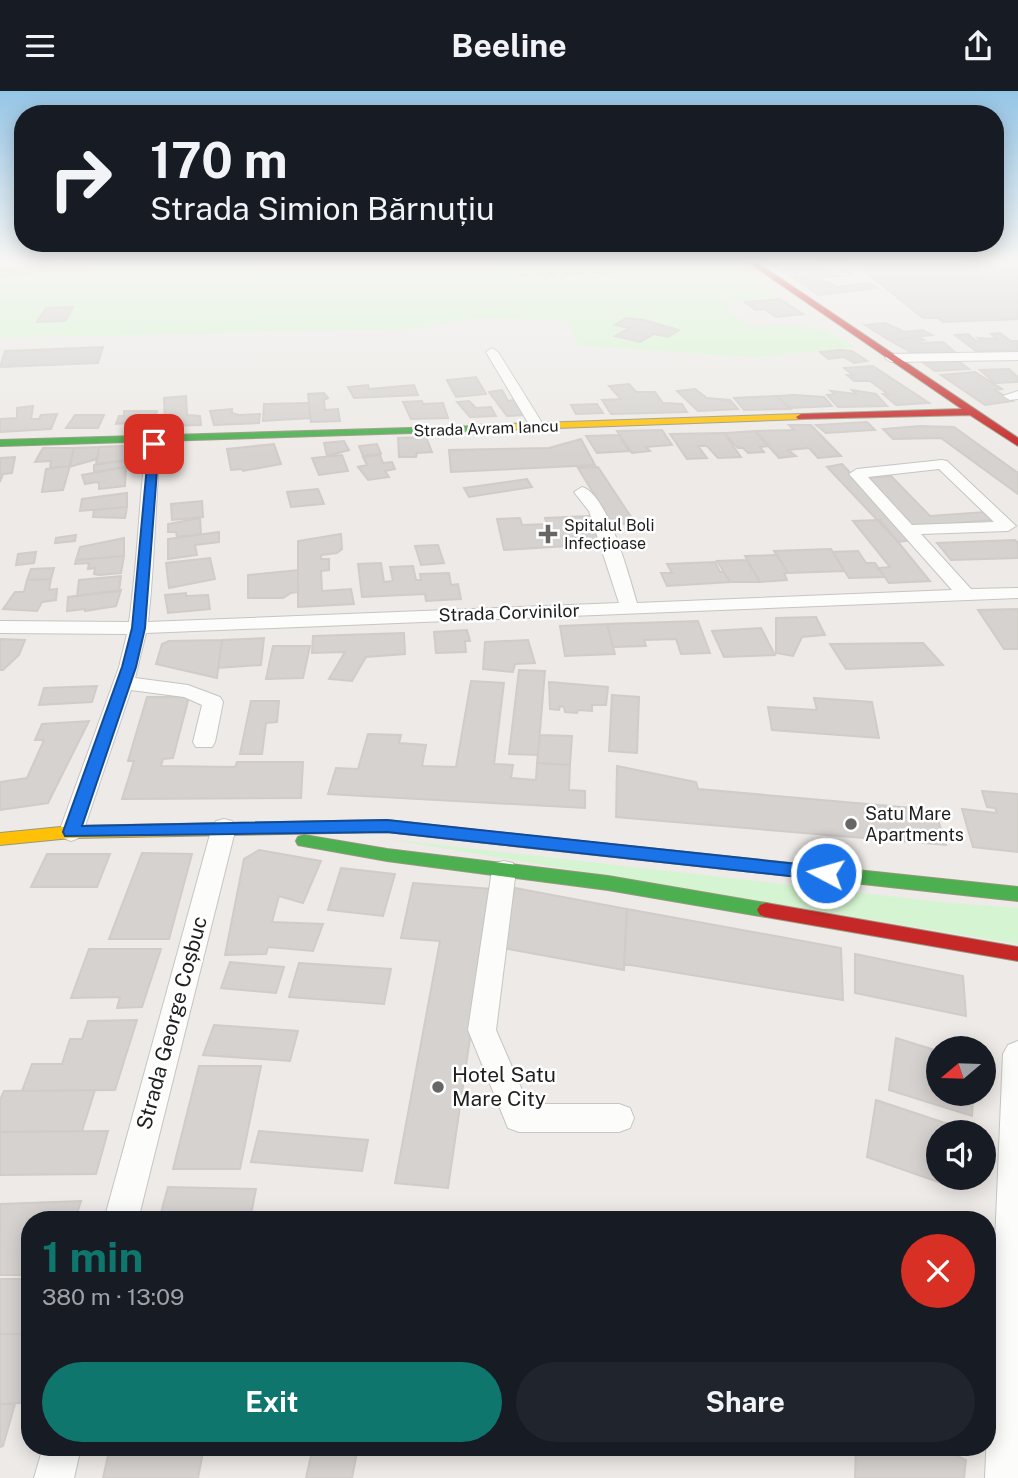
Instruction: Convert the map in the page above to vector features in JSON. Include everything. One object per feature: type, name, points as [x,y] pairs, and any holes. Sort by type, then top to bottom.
[{"type":"street","points":[[842,325],[1018,443]]},
{"type":"street","points":[[492,352],[537,426]]},
{"type":"street","points":[[891,358],[1018,356]]},
{"type":"street","name":"Strada Avram Iancu","points":[[0,443],[972,412]]},
{"type":"street","points":[[71,832],[123,683],[138,628],[146,565],[148,491],[154,438]]},
{"type":"street","points":[[908,530],[1008,526],[942,464],[857,474],[966,595]]},
{"type":"street","points":[[582,492],[597,510],[630,608]]},
{"type":"street","name":"Strada Corvinilor","points":[[0,627],[138,628],[1018,593]]},
{"type":"street","points":[[123,683],[188,691],[213,702],[204,741]]},
{"type":"street","points":[[0,839],[71,832],[223,827],[387,826],[1018,894]]},
{"type":"street","points":[[223,827],[387,855],[608,883],[1018,954]]},
{"type":"street","name":"Strada George Coșbuc","points":[[123,1211],[223,827]]},
{"type":"street","points":[[505,870],[482,1030],[519,1118],[619,1118]]},
{"type":"street","points":[[1005,1478],[1018,1054]]},
{"type":"street","points":[[54,1478],[60,1456]]},
{"type":"green space","points":[[0,325],[437,325],[411,329],[0,338]]},
{"type":"green space","points":[[569,325],[750,325],[753,327],[789,325],[823,329],[856,347],[756,357],[578,346]]},
{"type":"green space","points":[[388,839],[949,903],[1018,908],[1018,944]]},
{"type":"building","points":[[615,325],[661,325],[679,330],[668,337],[654,334],[640,342],[615,336],[629,328]]},
{"type":"building","points":[[865,325],[889,325],[905,332],[923,330],[932,335],[889,340]]},
{"type":"building","points":[[1000,333],[1011,341],[1018,341],[1018,350],[976,351],[955,335],[968,334],[976,341],[981,340],[978,338],[997,339],[991,334]]},
{"type":"building","points":[[917,337],[924,340],[916,341],[919,343],[943,342],[955,352],[912,353],[889,340]]},
{"type":"building","points":[[103,347],[98,363],[0,367],[5,351]]},
{"type":"building","points":[[852,351],[867,361],[854,363],[844,357],[828,359],[820,352]]},
{"type":"building","points":[[954,358],[969,369],[935,371],[921,361]]},
{"type":"building","points":[[873,366],[929,403],[896,405],[883,394],[888,394],[870,381],[854,381],[847,375],[853,375],[844,368]]},
{"type":"building","points":[[1009,369],[1018,377],[1018,382],[995,383],[980,370]]},
{"type":"building","points":[[975,372],[1002,389],[995,390],[1013,401],[985,405],[941,375]]},
{"type":"building","points":[[476,377],[486,394],[456,397],[447,380]]},
{"type":"building","points":[[629,384],[636,392],[655,392],[663,403],[682,404],[687,412],[611,414],[602,400],[621,399],[609,386]]},
{"type":"building","points":[[368,385],[369,389],[414,385],[418,395],[354,398],[348,387]]},
{"type":"building","points":[[695,389],[707,398],[730,400],[738,409],[698,411],[677,391]]},
{"type":"building","points":[[502,390],[508,401],[513,400],[523,415],[507,416],[489,392]]},
{"type":"building","points":[[852,390],[876,394],[887,406],[838,407],[827,395],[835,394],[831,391],[856,394]]},
{"type":"building","points":[[324,393],[328,398],[324,400],[325,410],[338,409],[340,421],[311,422],[308,394]]},
{"type":"building","points":[[186,396],[187,415],[200,416],[201,425],[165,426],[164,398]]},
{"type":"building","points":[[777,396],[824,397],[832,406],[790,408]]},
{"type":"building","points":[[777,396],[790,409],[744,410],[734,398]]},
{"type":"building","points":[[422,401],[423,404],[443,403],[448,418],[411,419],[403,402]]},
{"type":"building","points":[[469,401],[476,408],[491,407],[496,416],[470,417],[457,402]]},
{"type":"building","points":[[309,403],[310,418],[263,421],[264,404]]},
{"type":"building","points":[[597,404],[603,413],[576,414],[571,405]]},
{"type":"building","points":[[33,406],[31,419],[57,414],[51,429],[0,432],[0,419],[17,418],[17,408]]},
{"type":"building","points":[[232,409],[232,413],[239,415],[260,414],[259,423],[214,425],[210,411]]},
{"type":"building","points":[[124,411],[157,411],[154,421],[116,424],[119,416],[124,416]]},
{"type":"building","points":[[75,415],[104,415],[98,428],[66,428]]},
{"type":"building","points":[[867,422],[875,430],[826,433],[816,425]]},
{"type":"building","points":[[789,425],[811,425],[841,456],[818,458],[809,448],[788,450],[796,456],[779,458],[755,431],[794,430]]},
{"type":"building","points":[[954,427],[1018,473],[1018,494],[941,438],[893,439],[883,429]]},
{"type":"building","points":[[662,430],[672,445],[646,447],[650,451],[632,453],[617,431]]},
{"type":"building","points":[[755,431],[769,446],[760,447],[764,452],[748,453],[743,448],[738,448],[724,433]]},
{"type":"building","points":[[724,433],[741,457],[718,458],[707,446],[698,446],[707,458],[687,459],[670,434]]},
{"type":"building","points":[[619,435],[629,451],[597,453],[586,436]]},
{"type":"building","points":[[426,437],[432,452],[417,453],[416,457],[399,457],[398,438]]},
{"type":"building","points":[[581,439],[595,465],[451,472],[449,450],[549,448]]},
{"type":"building","points":[[344,441],[349,450],[327,456],[324,443]]},
{"type":"building","points":[[274,444],[281,464],[243,471],[231,470],[227,449]]},
{"type":"building","points":[[377,444],[381,454],[363,456],[359,446]]},
{"type":"building","points":[[123,446],[129,449],[127,460],[96,464],[99,447]]},
{"type":"building","points":[[99,447],[97,459],[69,467],[74,448]]},
{"type":"building","points":[[43,448],[74,448],[70,466],[50,468],[51,461],[35,462]]},
{"type":"building","points":[[342,455],[348,471],[319,475],[312,458]]},
{"type":"building","points":[[380,455],[383,463],[392,462],[395,469],[385,471],[389,477],[368,480],[358,467],[367,465],[363,457]]},
{"type":"building","points":[[15,457],[12,473],[3,474],[0,482],[0,458]]},
{"type":"building","points":[[127,460],[126,467],[94,472],[94,465]]},
{"type":"building","points":[[842,464],[913,540],[898,542],[827,467]]},
{"type":"building","points":[[70,466],[63,490],[42,492],[46,469]]},
{"type":"building","points":[[126,467],[125,486],[99,489],[99,483],[85,484],[82,475]]},
{"type":"building","points":[[598,467],[635,523],[613,525],[578,468]]},
{"type":"building","points":[[891,476],[930,516],[985,512],[993,520],[911,527],[866,478]]},
{"type":"building","points":[[527,479],[532,487],[469,497],[464,488]]},
{"type":"building","points":[[318,489],[324,504],[291,507],[287,492]]},
{"type":"building","points":[[127,493],[127,507],[80,511],[82,499]]},
{"type":"building","points":[[202,501],[203,517],[172,520],[171,504]]},
{"type":"building","points":[[127,507],[125,518],[93,517],[94,510]]},
{"type":"building","name":"Spitalul Boli Infecțioase","points":[[589,516],[600,544],[504,550],[497,519],[520,518],[522,525],[547,524],[545,518]]},
{"type":"building","points":[[200,518],[201,534],[177,537],[176,532],[168,532],[168,524]]},
{"type":"building","points":[[880,520],[930,581],[889,583],[878,568],[890,567],[853,521]]},
{"type":"building","points":[[219,532],[219,542],[195,545],[197,555],[168,559],[168,539]]},
{"type":"building","points":[[341,534],[342,549],[337,553],[321,555],[321,559],[329,559],[329,570],[321,571],[322,591],[351,589],[354,604],[298,607],[298,541]]},
{"type":"building","points":[[76,535],[75,541],[55,543],[56,538]]},
{"type":"building","points":[[124,538],[124,556],[76,560],[80,547]]},
{"type":"building","points":[[1015,540],[1018,543],[1018,558],[951,560],[937,543]]},
{"type":"building","points":[[438,545],[444,563],[421,565],[415,546]]},
{"type":"building","points":[[831,549],[844,571],[788,573],[774,551]]},
{"type":"building","points":[[858,551],[866,563],[875,563],[885,577],[849,578],[833,552]]},
{"type":"building","points":[[36,552],[34,563],[16,565],[18,554]]},
{"type":"building","points":[[777,555],[788,573],[784,573],[787,580],[760,582],[745,556]]},
{"type":"building","points":[[124,556],[121,573],[99,575],[94,574],[95,568],[88,569],[89,563],[75,564],[76,560]]},
{"type":"building","points":[[210,558],[215,579],[169,588],[166,563]]},
{"type":"building","points":[[747,560],[760,582],[730,582],[717,561]]},
{"type":"building","points":[[715,562],[730,582],[667,586],[661,573],[672,573],[667,564]]},
{"type":"building","points":[[381,563],[384,582],[393,581],[390,567],[413,566],[416,580],[421,580],[420,574],[449,573],[451,585],[458,584],[461,599],[426,601],[425,594],[362,597],[358,564]]},
{"type":"building","points":[[54,568],[51,579],[27,580],[31,569]]},
{"type":"building","points":[[298,570],[298,592],[283,598],[248,598],[248,575]]},
{"type":"building","points":[[121,576],[119,591],[77,596],[79,580]]},
{"type":"building","points":[[51,579],[49,590],[57,589],[56,600],[42,602],[37,611],[3,609],[15,592],[24,592],[27,580]]},
{"type":"building","points":[[121,590],[116,606],[67,611],[68,597]]},
{"type":"building","points":[[186,593],[186,596],[208,595],[210,609],[168,613],[165,595]]},
{"type":"building","points":[[1018,609],[1018,649],[1004,649],[978,610]]},
{"type":"building","points":[[816,617],[825,635],[802,637],[793,656],[776,653],[776,618]]},
{"type":"building","points":[[698,621],[710,653],[681,654],[676,639],[644,640],[646,646],[613,647],[607,624]]},
{"type":"building","points":[[607,624],[615,654],[565,656],[560,626]]},
{"type":"building","points":[[761,628],[775,655],[724,657],[712,631]]},
{"type":"building","points":[[467,630],[470,641],[465,641],[466,652],[436,653],[434,632]]},
{"type":"building","points":[[404,633],[405,654],[366,657],[352,681],[329,679],[345,652],[312,653],[313,636]]},
{"type":"building","points":[[264,638],[261,665],[218,668],[222,640]]},
{"type":"building","points":[[0,639],[25,640],[19,655],[3,670],[0,670]]},
{"type":"building","points":[[222,640],[217,678],[156,664],[162,644],[169,641]]},
{"type":"building","points":[[528,640],[535,663],[515,664],[513,672],[483,669],[485,642]]},
{"type":"building","points":[[923,643],[943,665],[846,669],[830,644]]},
{"type":"building","points":[[273,646],[310,646],[303,678],[266,679]]},
{"type":"building","points":[[519,670],[545,671],[538,755],[509,754]]},
{"type":"building","points":[[471,681],[504,683],[494,764],[513,765],[511,778],[536,780],[537,763],[570,765],[569,790],[585,791],[585,808],[328,794],[336,768],[358,769],[368,734],[401,735],[399,743],[426,745],[422,766],[456,767]]},
{"type":"building","points":[[549,682],[608,687],[606,705],[592,705],[592,711],[578,710],[577,713],[565,712],[564,707],[560,706],[559,710],[550,709]]},
{"type":"building","points":[[97,686],[92,702],[39,705],[44,688]]},
{"type":"building","points":[[612,695],[639,697],[637,753],[609,751]]},
{"type":"building","points":[[147,697],[189,697],[173,758],[163,759],[161,766],[235,767],[237,762],[303,762],[301,798],[122,799],[134,761],[128,761]]},
{"type":"building","points":[[814,698],[872,702],[879,738],[772,730],[768,707],[817,710]]},
{"type":"building","points":[[251,701],[279,701],[277,722],[266,723],[262,754],[240,754]]},
{"type":"building","points":[[89,721],[48,803],[0,810],[0,782],[27,778],[44,740],[35,740],[42,724]]},
{"type":"building","points":[[540,735],[572,736],[570,765],[537,763]]},
{"type":"building","points":[[617,766],[696,782],[698,789],[935,810],[946,845],[616,817]]},
{"type":"building","points":[[982,791],[1018,794],[1018,852],[973,847],[962,809],[997,813],[995,808],[987,807]]},
{"type":"building","points":[[259,850],[321,861],[303,903],[279,896],[272,922],[323,924],[313,951],[268,947],[266,954],[225,955],[244,859]]},
{"type":"building","points":[[142,853],[192,854],[169,939],[109,939]]},
{"type":"building","points":[[47,854],[110,854],[97,887],[31,887]]},
{"type":"building","points":[[341,868],[395,874],[383,916],[328,910]]},
{"type":"building","name":"Hotel Satu Mare City","points":[[413,883],[492,889],[448,1188],[395,1183],[440,941],[401,938]]},
{"type":"building","points":[[515,888],[627,909],[624,970],[497,947]]},
{"type":"building","points":[[627,909],[841,948],[843,1000],[624,964]]},
{"type":"building","points":[[89,949],[161,949],[142,1007],[117,1008],[120,997],[71,998]]},
{"type":"building","points":[[855,954],[963,976],[966,1016],[855,993]]},
{"type":"building","points":[[230,962],[284,967],[276,993],[221,988]]},
{"type":"building","points":[[299,963],[391,969],[384,1004],[289,997]]},
{"type":"building","points":[[137,1020],[115,1090],[22,1091],[32,1064],[62,1064],[70,1039],[82,1039],[88,1021]]},
{"type":"building","points":[[214,1025],[298,1031],[290,1061],[203,1055]]},
{"type":"building","points":[[896,1038],[926,1047],[926,1102],[889,1090]]},
{"type":"building","points":[[199,1066],[261,1066],[240,1169],[173,1169]]},
{"type":"building","points":[[95,1090],[82,1131],[0,1132],[0,1100],[4,1091]]},
{"type":"building","points":[[876,1100],[936,1120],[926,1120],[926,1178],[867,1157]]},
{"type":"building","points":[[940,1106],[972,1106],[972,1116]]},
{"type":"building","points":[[108,1131],[96,1174],[0,1175],[0,1132]]},
{"type":"building","points":[[259,1131],[368,1140],[362,1171],[251,1162]]},
{"type":"building","points":[[168,1187],[256,1189],[252,1211],[161,1211]]},
{"type":"building","points":[[81,1201],[78,1211],[21,1211],[21,1275],[0,1275],[0,1204]]},
{"type":"building","points":[[0,1279],[21,1279],[21,1334],[0,1334]]},
{"type":"building","points":[[0,1334],[21,1334],[21,1403],[0,1404]]},
{"type":"building","points":[[0,1404],[15,1404],[3,1446],[0,1447]]},
{"type":"building","points":[[108,1456],[202,1456],[198,1478],[103,1478]]},
{"type":"building","points":[[311,1456],[356,1456],[352,1478],[306,1478]]},
{"type":"building","points":[[856,1456],[958,1456],[966,1460],[964,1478],[855,1478]]},
{"type":"traffic: fast","points":[[0,443],[475,428]]},
{"type":"traffic: fast","points":[[477,836],[1018,894]]},
{"type":"traffic: fast","points":[[304,841],[387,855],[608,883],[766,910]]},
{"type":"traffic: slow","points":[[475,428],[801,417]]},
{"type":"traffic: slow","points":[[0,839],[71,832],[387,826],[477,836]]},
{"type":"traffic: jam","points":[[843,325],[1018,443]]},
{"type":"traffic: jam","points":[[801,417],[973,412]]},
{"type":"traffic: jam","points":[[766,910],[1018,954]]},
{"type":"place","name":"Spitalul Boli Infecțioase","points":[[548,534]]},
{"type":"place","name":"Satu Mare Apartments","points":[[851,824]]},
{"type":"place","name":"Hotel Satu Mare City","points":[[438,1087]]},
{"type":"route","points":[[154,444],[148,491],[146,565],[138,628],[129,667],[71,832],[223,827],[387,826],[826,873]]}]
